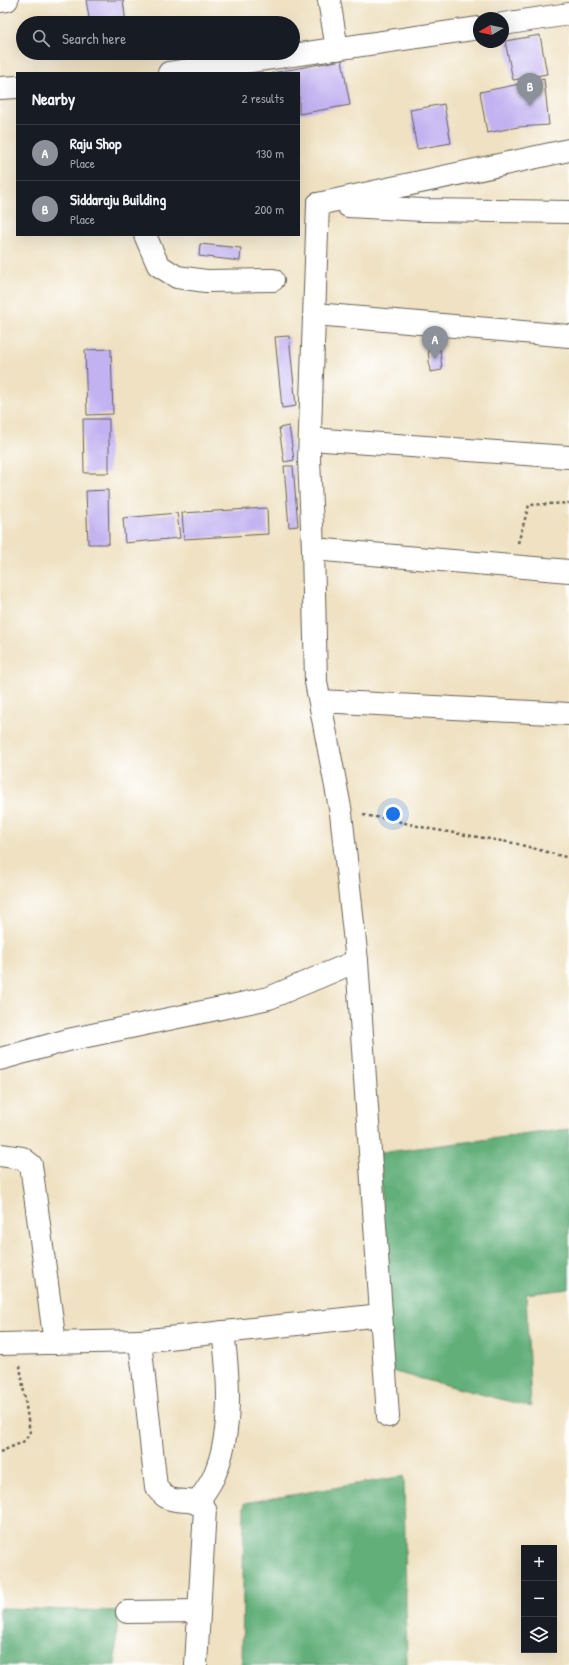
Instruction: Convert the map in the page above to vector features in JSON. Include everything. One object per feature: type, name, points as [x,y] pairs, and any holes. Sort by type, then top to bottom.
[{"type":"street","points":[[0,1],[7,0]]},
{"type":"street","points":[[329,0],[337,49]]},
{"type":"street","points":[[509,23],[569,14]]},
{"type":"street","points":[[300,54],[473,29]]},
{"type":"street","points":[[176,72],[260,60]]},
{"type":"street","points":[[0,88],[16,87]]},
{"type":"street","points":[[318,204],[569,150]]},
{"type":"street","points":[[318,204],[423,210],[569,212]]},
{"type":"street","points":[[318,204],[309,459],[314,549],[316,682],[341,813],[357,961],[388,1416]]},
{"type":"street","points":[[145,236],[158,265],[177,277],[206,281],[273,280]]},
{"type":"street","points":[[315,314],[569,336]]},
{"type":"street","points":[[310,439],[569,457]]},
{"type":"street","points":[[314,549],[569,571]]},
{"type":"street","points":[[320,701],[569,714]]},
{"type":"street","points":[[0,1059],[68,1040],[269,998],[357,961]]},
{"type":"street","points":[[0,1155],[22,1158],[31,1165],[55,1343]]},
{"type":"street","points":[[8,1344],[140,1341],[381,1315]]},
{"type":"street","points":[[198,1502],[214,1477],[222,1452],[227,1416],[228,1374],[224,1332]]},
{"type":"street","points":[[140,1341],[153,1472],[156,1487],[163,1495],[170,1499],[198,1502],[205,1509],[196,1665]]},
{"type":"street","points":[[127,1612],[199,1611]]},
{"type":"path","points":[[512,566],[529,505],[569,503]]},
{"type":"path","points":[[341,813],[388,818],[430,829],[514,843],[569,858]]},
{"type":"path","points":[[0,1452],[23,1442],[30,1433],[8,1344]]},
{"type":"green space","points":[[569,1129],[569,1289],[526,1294],[531,1407],[391,1371],[379,1153]]},
{"type":"green space","points":[[404,1476],[407,1665],[242,1665],[244,1503]]},
{"type":"green space","points":[[0,1608],[118,1611],[115,1665],[0,1665]]},
{"type":"building","points":[[86,0],[123,0],[125,16],[89,16]]},
{"type":"building","points":[[540,35],[547,74],[513,80],[506,48],[509,48],[509,40]]},
{"type":"building","points":[[342,60],[350,105],[300,114],[300,72],[277,72]]},
{"type":"building","points":[[544,79],[549,125],[518,127],[487,133],[480,92]]},
{"type":"building","points":[[444,104],[451,143],[417,149],[410,110]]},
{"type":"building","points":[[200,244],[241,248],[240,261],[199,256]]},
{"type":"building","points":[[289,336],[296,406],[282,408],[275,337]]},
{"type":"building","points":[[440,348],[442,370],[430,372],[428,349]]},
{"type":"building","points":[[111,349],[113,414],[87,415],[85,350]]},
{"type":"building","points":[[83,419],[109,419],[109,473],[84,473]]},
{"type":"building","points":[[289,426],[294,460],[284,462],[279,428]]},
{"type":"building","points":[[284,466],[293,466],[298,526],[289,527]]},
{"type":"building","points":[[108,490],[109,544],[88,544],[86,491]]},
{"type":"building","points":[[267,508],[268,534],[184,539],[182,513]]},
{"type":"building","points":[[177,513],[180,538],[125,543],[123,518]]},
{"type":"place","name":"Siddaraju Building","points":[[530,106]]},
{"type":"place","name":"Raju Shop","points":[[435,359]]}]
